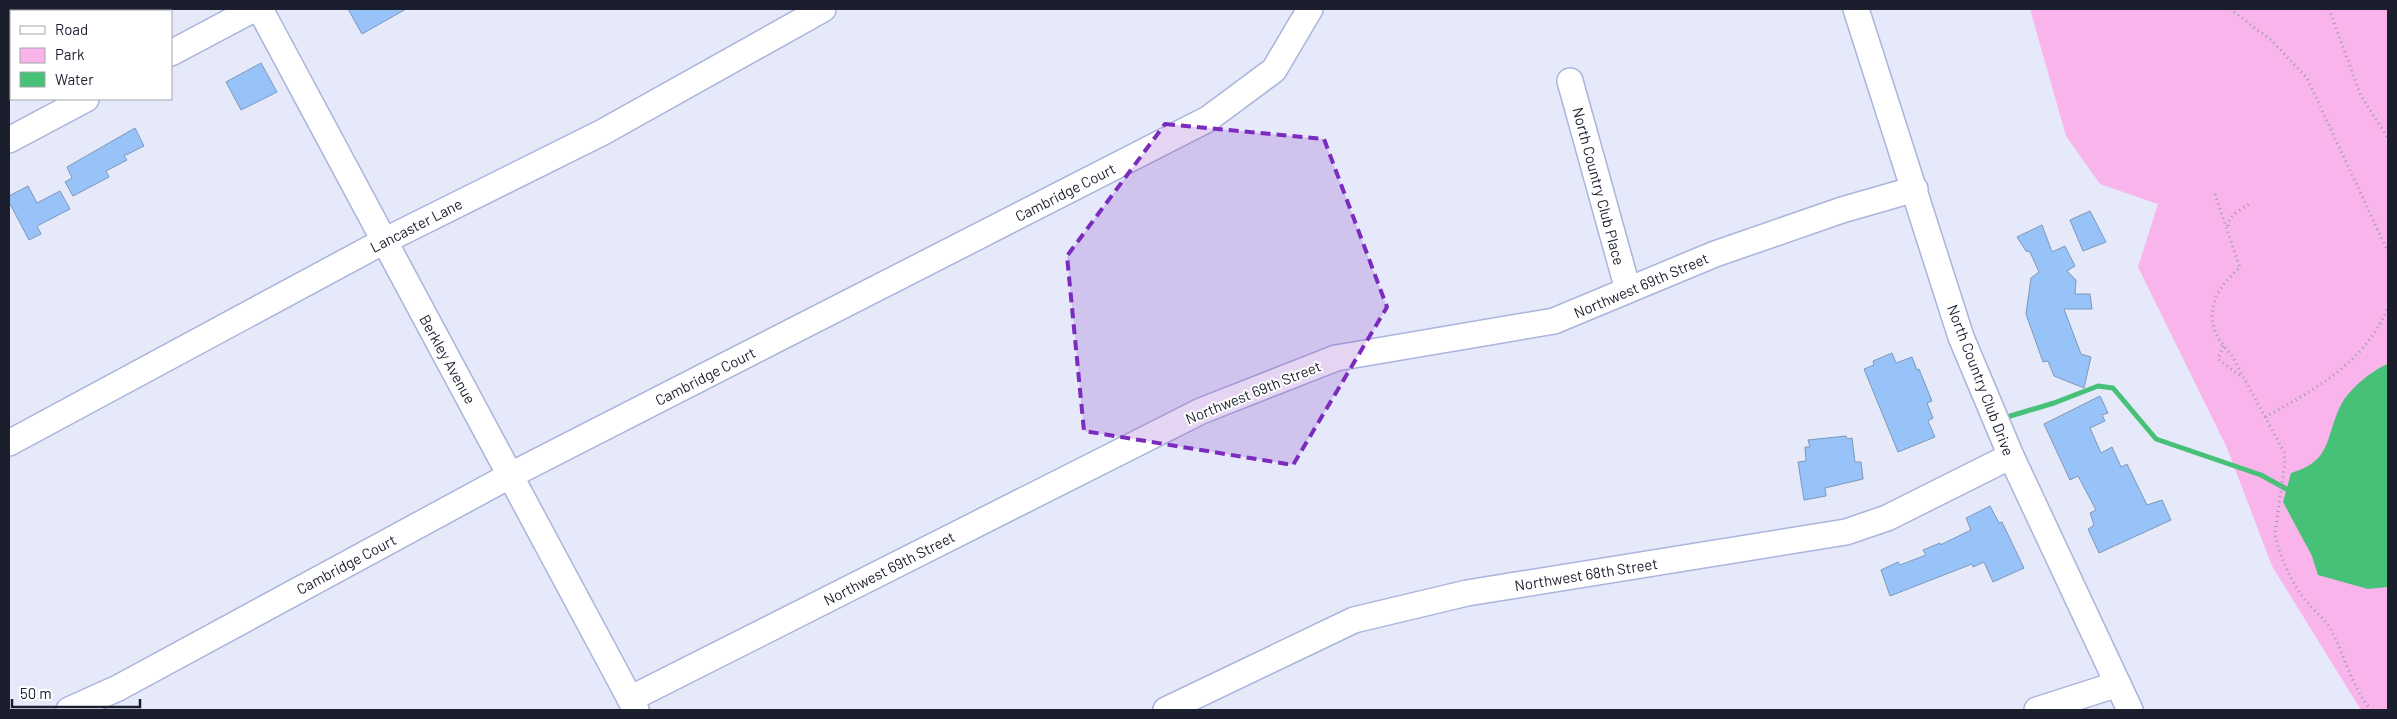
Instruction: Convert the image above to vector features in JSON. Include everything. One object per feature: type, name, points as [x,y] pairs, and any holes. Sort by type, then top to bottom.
[{"type":"street","points":[[172,52],[254,9]]},
{"type":"street","name":"Berkley Avenue","points":[[260,9],[633,705]]},
{"type":"street","name":"Lancaster Lane","points":[[9,443],[384,241],[603,132],[823,9]]},
{"type":"street","name":"Cambridge Court","points":[[69,710],[118,688],[511,475],[1208,119],[1274,70],[1310,9]]},
{"type":"street","name":"North Country Club Drive","points":[[1856,9],[1961,337],[2011,456],[2130,710]]},
{"type":"street","name":"North Country Club Place","points":[[1570,81],[1628,290]]},
{"type":"street","points":[[9,140],[84,100]]},
{"type":"street","name":"Northwest 69th Street","points":[[633,705],[1201,411],[1336,358],[1554,321],[1716,254],[1842,210],[1915,190]]},
{"type":"street","name":"Northwest 68th Street","points":[[1166,710],[1354,620],[1467,593],[1853,531],[1887,518],[2011,456]]},
{"type":"street","points":[[2037,710],[2118,684]]},
{"type":"path","points":[[2230,9],[2271,40],[2307,78],[2388,252]]},
{"type":"path","points":[[2329,9],[2361,96],[2388,138]]},
{"type":"path","points":[[2215,194],[2240,268],[2218,290],[2212,307],[2212,323],[2223,346],[2231,354],[2284,452],[2285,463],[2275,533],[2281,556],[2305,601],[2329,626],[2357,690],[2371,710]]},
{"type":"path","points":[[2228,232],[2228,222],[2233,215],[2249,204]]},
{"type":"path","points":[[2265,417],[2314,389],[2339,372],[2379,330],[2388,308]]},
{"type":"path","points":[[2223,346],[2218,358],[2225,366],[2244,378]]},
{"type":"highlighted area","points":[[1165,124],[1324,139],[1387,307],[1293,465],[1084,431],[1067,256]]},
{"type":"green space","points":[[2030,9],[2388,9],[2388,710],[2361,710],[2272,566],[2227,448],[2138,267],[2158,204],[2100,184],[2066,136]]},
{"type":"water","points":[[2388,364],[2388,587],[2368,589],[2318,575],[2312,556],[2283,502],[2291,473],[2305,468],[2322,454],[2337,414],[2346,397],[2369,375]]},
{"type":"building","points":[[348,9],[406,9],[362,34]]},
{"type":"building","points":[[261,63],[277,92],[241,110],[226,82]]},
{"type":"building","points":[[135,128],[144,146],[124,156],[127,160],[106,171],[109,177],[73,196],[65,182],[72,178],[67,167]]},
{"type":"building","points":[[28,186],[37,203],[60,191],[70,209],[37,226],[41,234],[29,240],[9,202],[9,196]]},
{"type":"building","points":[[2090,211],[2106,242],[2083,251],[2070,220]]},
{"type":"building","points":[[2042,225],[2052,252],[2065,246],[2075,266],[2067,271],[2076,280],[2075,294],[2090,294],[2092,309],[2064,309],[2081,354],[2091,357],[2084,388],[2054,376],[2048,361],[2043,362],[2026,314],[2031,278],[2039,272],[2030,252],[2026,251],[2017,237]]},
{"type":"building","points":[[1892,353],[1896,363],[1912,357],[1917,370],[1919,369],[1932,401],[1927,403],[1933,418],[1928,421],[1935,437],[1898,452],[1864,369],[1874,365],[1873,361]]},
{"type":"building","points":[[2100,396],[2108,413],[2102,415],[2105,421],[2090,428],[2101,453],[2112,447],[2121,467],[2127,464],[2147,505],[2162,500],[2171,520],[2099,553],[2088,529],[2094,525],[2090,513],[2096,510],[2078,476],[2070,480],[2044,424]]},
{"type":"building","points":[[1846,436],[1847,439],[1852,438],[1855,462],[1861,462],[1863,479],[1825,488],[1826,496],[1804,500],[1798,462],[1806,461],[1805,447],[1810,447],[1808,440]]},
{"type":"building","points":[[1990,506],[1999,523],[2002,522],[2024,568],[1993,582],[1984,562],[1973,567],[1972,564],[1890,596],[1881,570],[1898,562],[1900,565],[1926,555],[1923,550],[1940,543],[1940,545],[1971,530],[1966,518]]},
{"type":"waterway","points":[[2007,417],[2054,403],[2098,386],[2113,388],[2156,439],[2261,475],[2292,492]]}]
